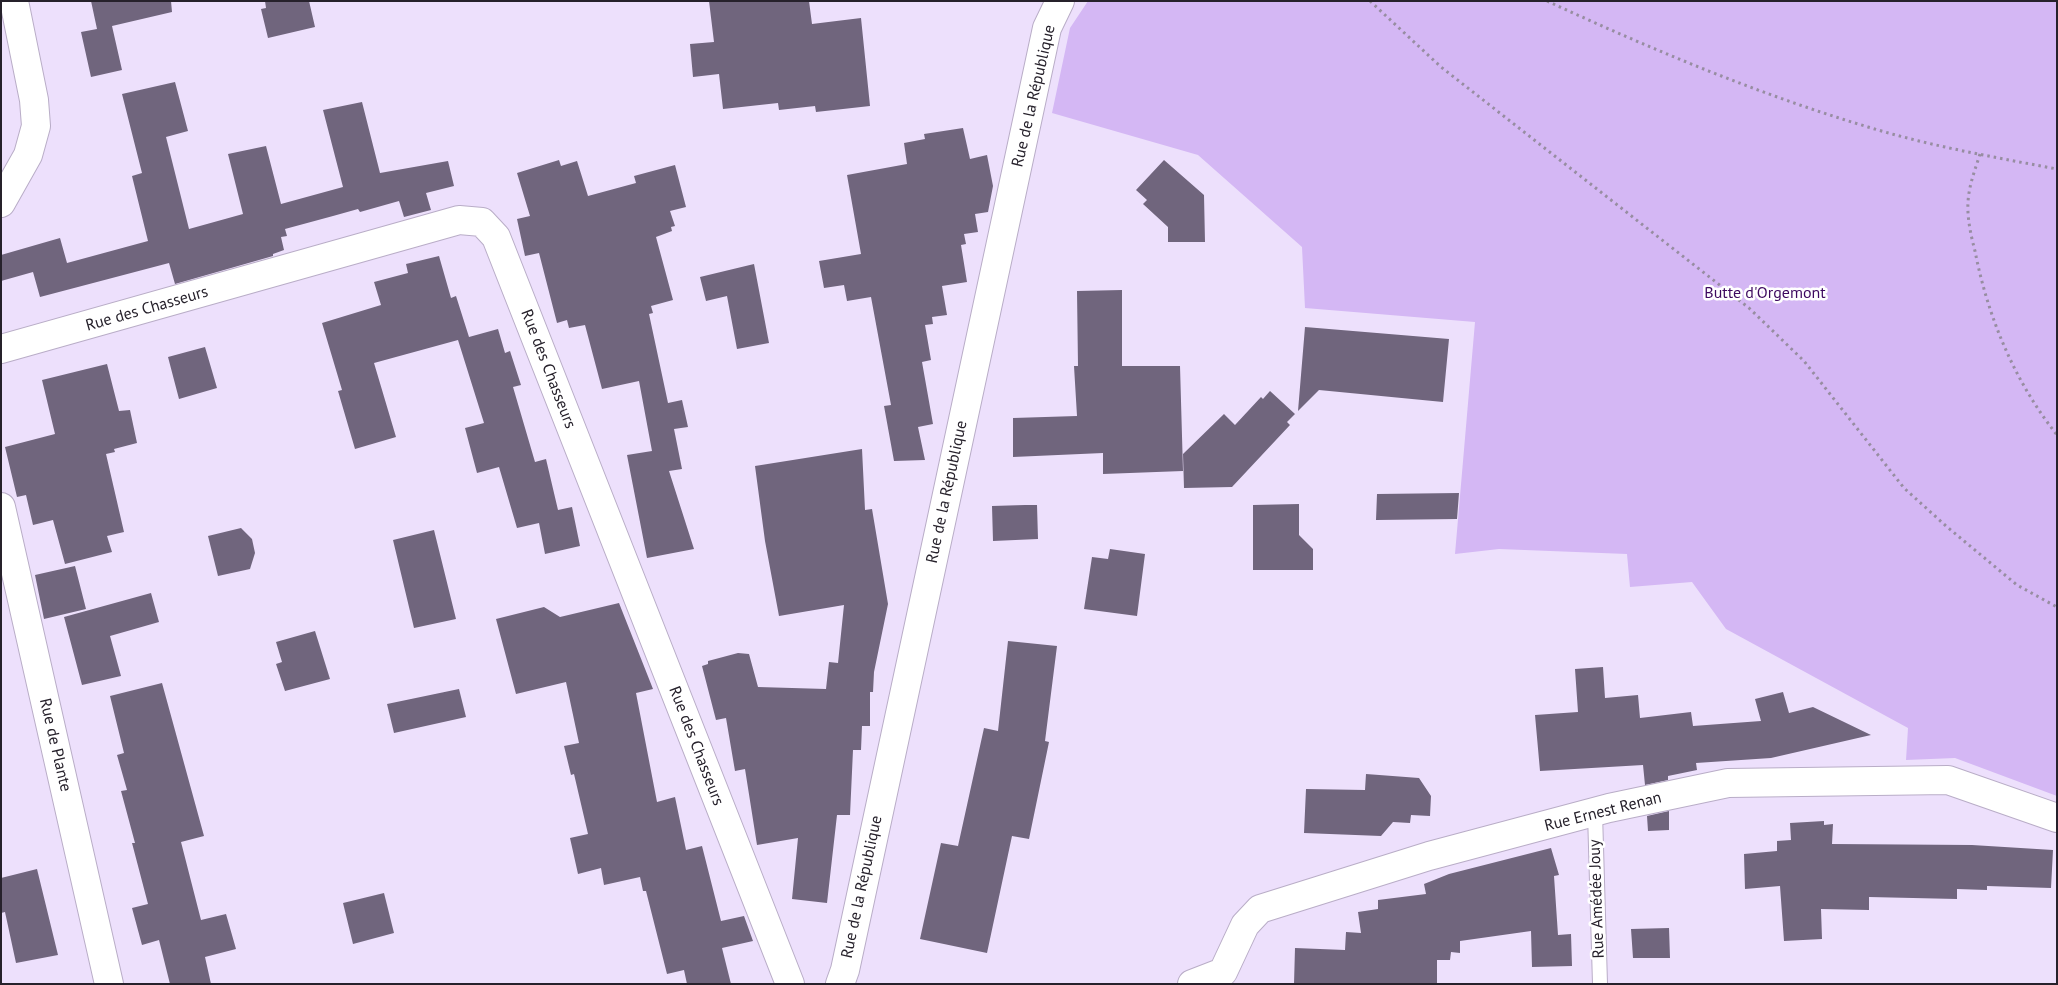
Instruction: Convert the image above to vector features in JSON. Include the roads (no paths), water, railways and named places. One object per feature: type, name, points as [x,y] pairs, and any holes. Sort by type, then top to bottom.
[{"type":"street","points":[[1,203],[28,155],[36,126],[34,100],[14,1]]},
{"type":"street","name":"Rue de la République","points":[[840,984],[849,951],[1047,28],[1060,1]]},
{"type":"street","name":"Rue des Chasseurs","points":[[1,349],[459,220],[482,222],[496,237],[790,984]]},
{"type":"street","name":"Rue de Plante","points":[[1,507],[109,984]]},
{"type":"street","name":"Rue Ernest Renan","points":[[1192,984],[1227,978],[1245,925],[1260,909],[1429,856],[1595,814],[1609,808],[1728,783],[1948,780],[2057,818]]},
{"type":"lane","name":"Rue Amédée Jouy","points":[[1595,814],[1600,984]]},
{"type":"park label","name":"Butte d'Orgemont","points":[[1765,293]]}]
